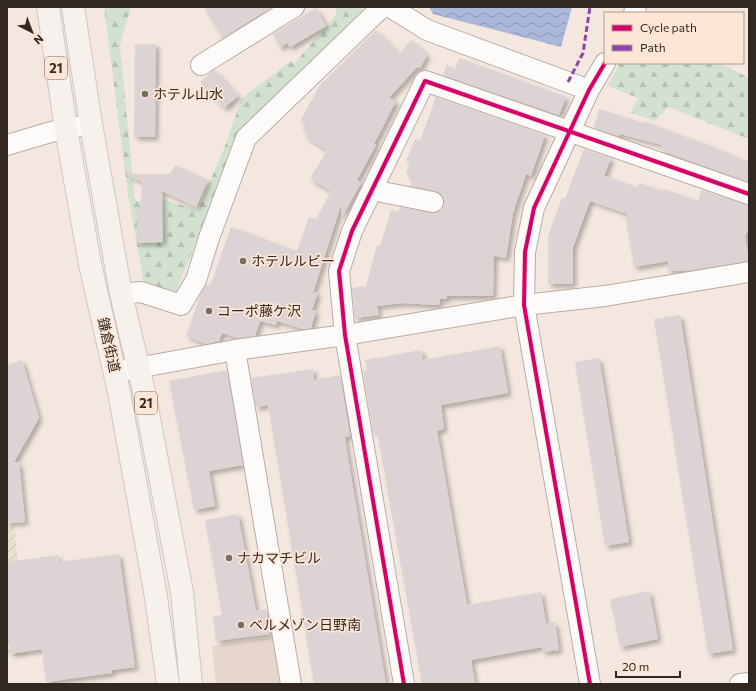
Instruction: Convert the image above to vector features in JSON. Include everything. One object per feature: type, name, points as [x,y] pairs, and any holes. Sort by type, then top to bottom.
[{"type":"main road","name":"鎌倉街道","points":[[48,7],[66,129],[90,264],[115,372],[156,597],[168,684]]},
{"type":"main road","name":"鎌倉街道","points":[[73,7],[91,124],[121,294],[138,367],[182,592],[191,684]]},
{"type":"street","points":[[201,65],[294,7]]},
{"type":"street","points":[[121,294],[140,292],[181,305],[196,280],[209,238],[246,138],[382,7]]},
{"type":"street","points":[[390,7],[427,30],[589,90]]},
{"type":"street","points":[[590,684],[524,305],[525,252],[534,208],[589,90],[604,64]]},
{"type":"street","points":[[404,684],[345,335],[339,271],[352,231],[425,81],[749,194]]},
{"type":"street","points":[[7,145],[66,129],[91,124]]},
{"type":"street","points":[[372,190],[433,202]]},
{"type":"street","points":[[115,372],[236,350],[345,335],[524,305],[605,296],[749,272]]},
{"type":"street","points":[[236,350],[291,684]]},
{"type":"street","points":[[740,684],[749,682]]},
{"type":"shaded area","points":[[7,522],[14,522],[27,654],[7,657]]},
{"type":"shaded area","points":[[275,637],[282,684],[216,684],[212,646]]},
{"type":"green space","points":[[104,7],[131,7],[120,46],[135,201],[161,199],[198,210],[225,146],[242,98],[291,61],[294,64],[336,15],[336,7],[362,7],[361,13],[244,127],[174,296],[144,284],[128,194]]},
{"type":"green space","points":[[619,64],[722,64],[749,78],[749,139],[668,107],[655,121],[631,113],[638,98],[608,86]]},
{"type":"water","points":[[429,7],[572,7],[561,47],[433,14]]},
{"type":"building","points":[[204,7],[272,7],[223,38]]},
{"type":"building","points":[[316,8],[326,26],[290,47],[287,43],[280,48],[273,34]]},
{"type":"building","points":[[376,30],[399,54],[411,40],[427,55],[420,68],[417,67],[389,98],[396,101],[374,144],[376,145],[357,180],[361,183],[342,217],[341,205],[313,293],[318,292],[312,310],[316,311],[311,328],[304,329],[277,321],[276,325],[260,321],[255,336],[239,338],[222,333],[219,341],[206,344],[186,336],[201,293],[207,284],[210,286],[231,227],[297,251],[309,217],[316,219],[331,191],[310,179],[327,150],[306,137],[308,133],[302,130],[306,125],[300,121],[320,85]]},
{"type":"building","name":"ホテル山水","points":[[135,44],[156,44],[155,137],[134,137]]},
{"type":"building","points":[[459,58],[566,97],[559,115],[443,75],[447,64],[454,71]]},
{"type":"building","points":[[214,70],[238,96],[224,108],[200,82]]},
{"type":"building","points":[[436,97],[545,135],[531,176],[526,174],[513,213],[506,258],[494,256],[493,296],[447,296],[447,299],[440,299],[439,305],[402,303],[377,306],[379,315],[355,318],[352,288],[366,286],[377,245],[380,246],[391,210],[398,212],[400,207],[436,213],[441,210],[444,205],[444,199],[440,193],[410,186],[414,177],[406,174],[410,163],[406,161],[415,139],[420,141]]},
{"type":"building","points":[[599,109],[644,123],[645,122],[711,146],[749,162],[749,182],[660,150],[662,145],[620,134],[619,136],[594,128]]},
{"type":"building","points":[[584,149],[611,158],[604,176],[637,187],[639,183],[663,191],[664,189],[698,201],[701,190],[749,205],[749,226],[745,237],[749,261],[693,270],[668,271],[668,261],[634,267],[626,220],[628,214],[590,201],[573,247],[573,284],[548,284],[548,236],[562,198],[565,199]]},
{"type":"building","points":[[175,165],[208,180],[196,207],[162,191],[163,242],[137,243],[137,207],[141,207],[142,182],[124,174],[170,174]]},
{"type":"building","points":[[680,315],[733,650],[708,654],[654,319]]},
{"type":"building","points":[[500,346],[508,393],[441,405],[444,429],[437,431],[467,605],[541,592],[546,624],[555,622],[559,650],[543,652],[542,647],[471,660],[475,684],[422,684],[377,431],[373,432],[363,371],[367,370],[365,360],[421,350],[423,360]]},
{"type":"building","points":[[599,358],[629,542],[605,546],[575,362]]},
{"type":"building","points":[[22,360],[39,418],[14,462],[19,462],[25,522],[7,523],[7,365]]},
{"type":"building","points":[[313,369],[314,380],[340,375],[350,436],[345,437],[347,452],[386,684],[314,684],[268,405],[256,407],[251,378]]},
{"type":"building","points":[[227,370],[243,465],[209,471],[215,506],[194,510],[169,381]]},
{"type":"building","points":[[238,514],[256,611],[266,609],[270,634],[216,641],[213,616],[222,615],[205,520]]},
{"type":"building","points":[[119,554],[135,667],[112,670],[112,673],[46,682],[42,649],[11,654],[9,640],[7,640],[7,562],[58,555],[59,562]]},
{"type":"building","points":[[649,591],[658,639],[620,647],[610,599]]},
{"type":"marked path","points":[[568,82],[583,53],[590,7]]},
{"type":"cycle path","points":[[590,684],[524,305],[525,252],[534,208],[589,90],[604,64]]},
{"type":"cycle path","points":[[404,684],[345,335],[339,271],[352,231],[425,81],[749,194]]},
{"type":"place","name":"ホテル山水","points":[[145,94]]},
{"type":"place","name":"ホテルルビー","points":[[243,261]]},
{"type":"place","name":"コーポ藤ケ沢","points":[[209,311]]},
{"type":"place","name":"ナカマチビル","points":[[229,558]]},
{"type":"place","name":"ベルメゾン日野南","points":[[241,625]]}]
